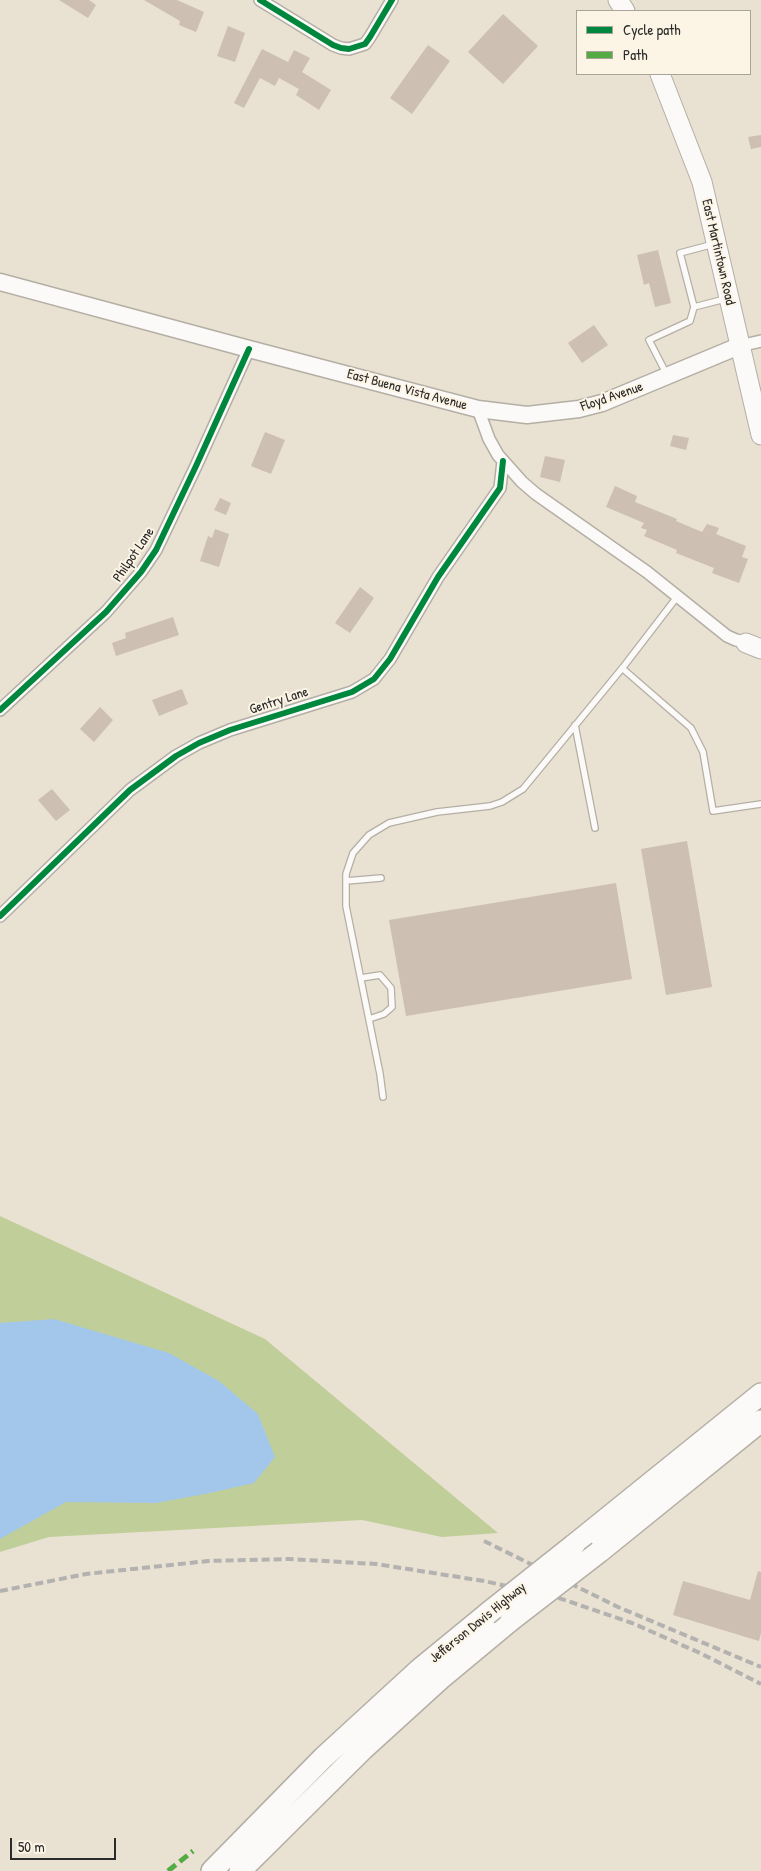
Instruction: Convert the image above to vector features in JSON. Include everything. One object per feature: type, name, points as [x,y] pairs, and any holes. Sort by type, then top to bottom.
[{"type":"highway","points":[[661,1474],[728,1406],[761,1379]]},
{"type":"highway","name":"Jefferson Davis Highway","points":[[212,1871],[324,1757],[420,1669],[761,1394]]},
{"type":"highway","name":"Jefferson Davis Highway","points":[[240,1871],[363,1749],[440,1679],[511,1620],[599,1552],[761,1421]]},
{"type":"main road","name":"East Martintown Road","points":[[660,75],[702,182],[761,436]]},
{"type":"main road","name":"East Buena Vista Avenue","points":[[0,282],[478,408]]},
{"type":"main road","name":"Floyd Avenue","points":[[478,408],[527,415],[571,411],[602,403],[739,346]]},
{"type":"street","points":[[260,0],[333,45],[349,49],[365,44],[392,0]]},
{"type":"street","points":[[739,346],[761,341]]},
{"type":"street","name":"Philpot Lane","points":[[0,710],[106,612],[141,572],[156,550],[249,349]]},
{"type":"street","name":"East Buena Vista Avenue","points":[[478,408],[489,439],[503,461],[536,494],[647,572],[727,636],[756,644]]},
{"type":"street","name":"Gentry Lane","points":[[0,916],[130,790],[176,756],[199,743],[230,730],[352,692],[374,679],[390,660],[438,578],[500,488],[503,461]]},
{"type":"lane","points":[[668,376],[649,340],[690,321],[694,307],[680,254],[716,244]]},
{"type":"lane","points":[[694,307],[728,299]]},
{"type":"lane","points":[[383,1097],[346,906],[346,880],[353,853],[360,843],[374,831],[389,823],[437,812],[490,806],[513,796],[532,780],[677,597]]},
{"type":"lane","points":[[622,668],[691,728],[703,752],[713,811],[761,804]]},
{"type":"lane","points":[[575,725],[595,828]]},
{"type":"lane","points":[[346,880],[381,878]]},
{"type":"lane","points":[[361,978],[380,975],[391,988],[392,1007],[384,1014],[369,1019]]},
{"type":"green space","points":[[0,1216],[265,1339],[498,1533],[442,1537],[362,1520],[49,1537],[0,1552]]},
{"type":"water","points":[[54,1319],[169,1353],[219,1381],[258,1414],[275,1457],[254,1483],[156,1503],[66,1502],[0,1539],[0,1323]]},
{"type":"building","points":[[59,0],[89,0],[96,5],[88,18]]},
{"type":"building","points":[[144,0],[177,0],[204,12],[196,32],[179,25],[180,21]]},
{"type":"building","points":[[503,14],[538,46],[503,84],[468,52]]},
{"type":"building","points":[[228,26],[245,33],[235,62],[217,56]]},
{"type":"building","points":[[428,45],[450,61],[412,114],[390,98]]},
{"type":"building","points":[[262,49],[288,62],[294,50],[310,58],[302,72],[331,90],[319,110],[296,95],[299,89],[279,78],[275,86],[260,78],[244,108],[234,103]]},
{"type":"building","points":[[761,135],[761,147],[751,149],[748,137]]},
{"type":"building","points":[[658,250],[671,303],[655,307],[649,283],[644,285],[637,255]]},
{"type":"building","points":[[594,325],[608,345],[582,363],[568,343]]},
{"type":"building","points":[[265,432],[285,440],[271,474],[251,466]]},
{"type":"building","points":[[673,435],[689,438],[686,450],[670,446]]},
{"type":"building","points":[[545,456],[565,460],[560,482],[540,477]]},
{"type":"building","points":[[615,486],[637,496],[635,502],[677,519],[676,521],[702,532],[707,524],[719,528],[716,534],[746,546],[742,557],[748,559],[739,583],[712,573],[714,568],[676,553],[677,550],[644,536],[647,530],[641,528],[644,523],[606,507]]},
{"type":"building","points":[[220,498],[231,503],[226,515],[214,510]]},
{"type":"building","points":[[215,529],[229,534],[219,567],[200,561],[208,536],[212,538]]},
{"type":"building","points":[[360,587],[374,598],[350,633],[335,623]]},
{"type":"building","points":[[173,617],[179,635],[116,656],[112,643],[126,638],[125,633]]},
{"type":"building","points":[[182,689],[188,704],[159,716],[152,700]]},
{"type":"building","points":[[100,707],[113,720],[94,742],[80,729]]},
{"type":"building","points":[[52,789],[70,810],[56,821],[38,800]]},
{"type":"building","points":[[687,841],[712,987],[666,995],[641,849]]},
{"type":"building","points":[[616,883],[632,979],[406,1016],[389,920]]},
{"type":"building","points":[[758,1571],[761,1572],[761,1633],[759,1641],[673,1615],[683,1581],[750,1600]]},
{"type":"railway","points":[[484,1541],[618,1607],[761,1667]]},
{"type":"railway","points":[[0,1591],[86,1574],[208,1561],[290,1559],[376,1564],[484,1581],[556,1597],[632,1623],[700,1653],[761,1684]]},
{"type":"marked path","points":[[168,1871],[193,1851]]},
{"type":"cycle path","points":[[260,0],[333,45],[349,49],[365,44],[392,0]]},
{"type":"cycle path","points":[[0,710],[106,612],[141,572],[156,550],[249,349]]},
{"type":"cycle path","points":[[0,916],[130,790],[176,756],[199,743],[230,730],[352,692],[374,679],[390,659],[438,577],[500,488],[503,461]]}]
